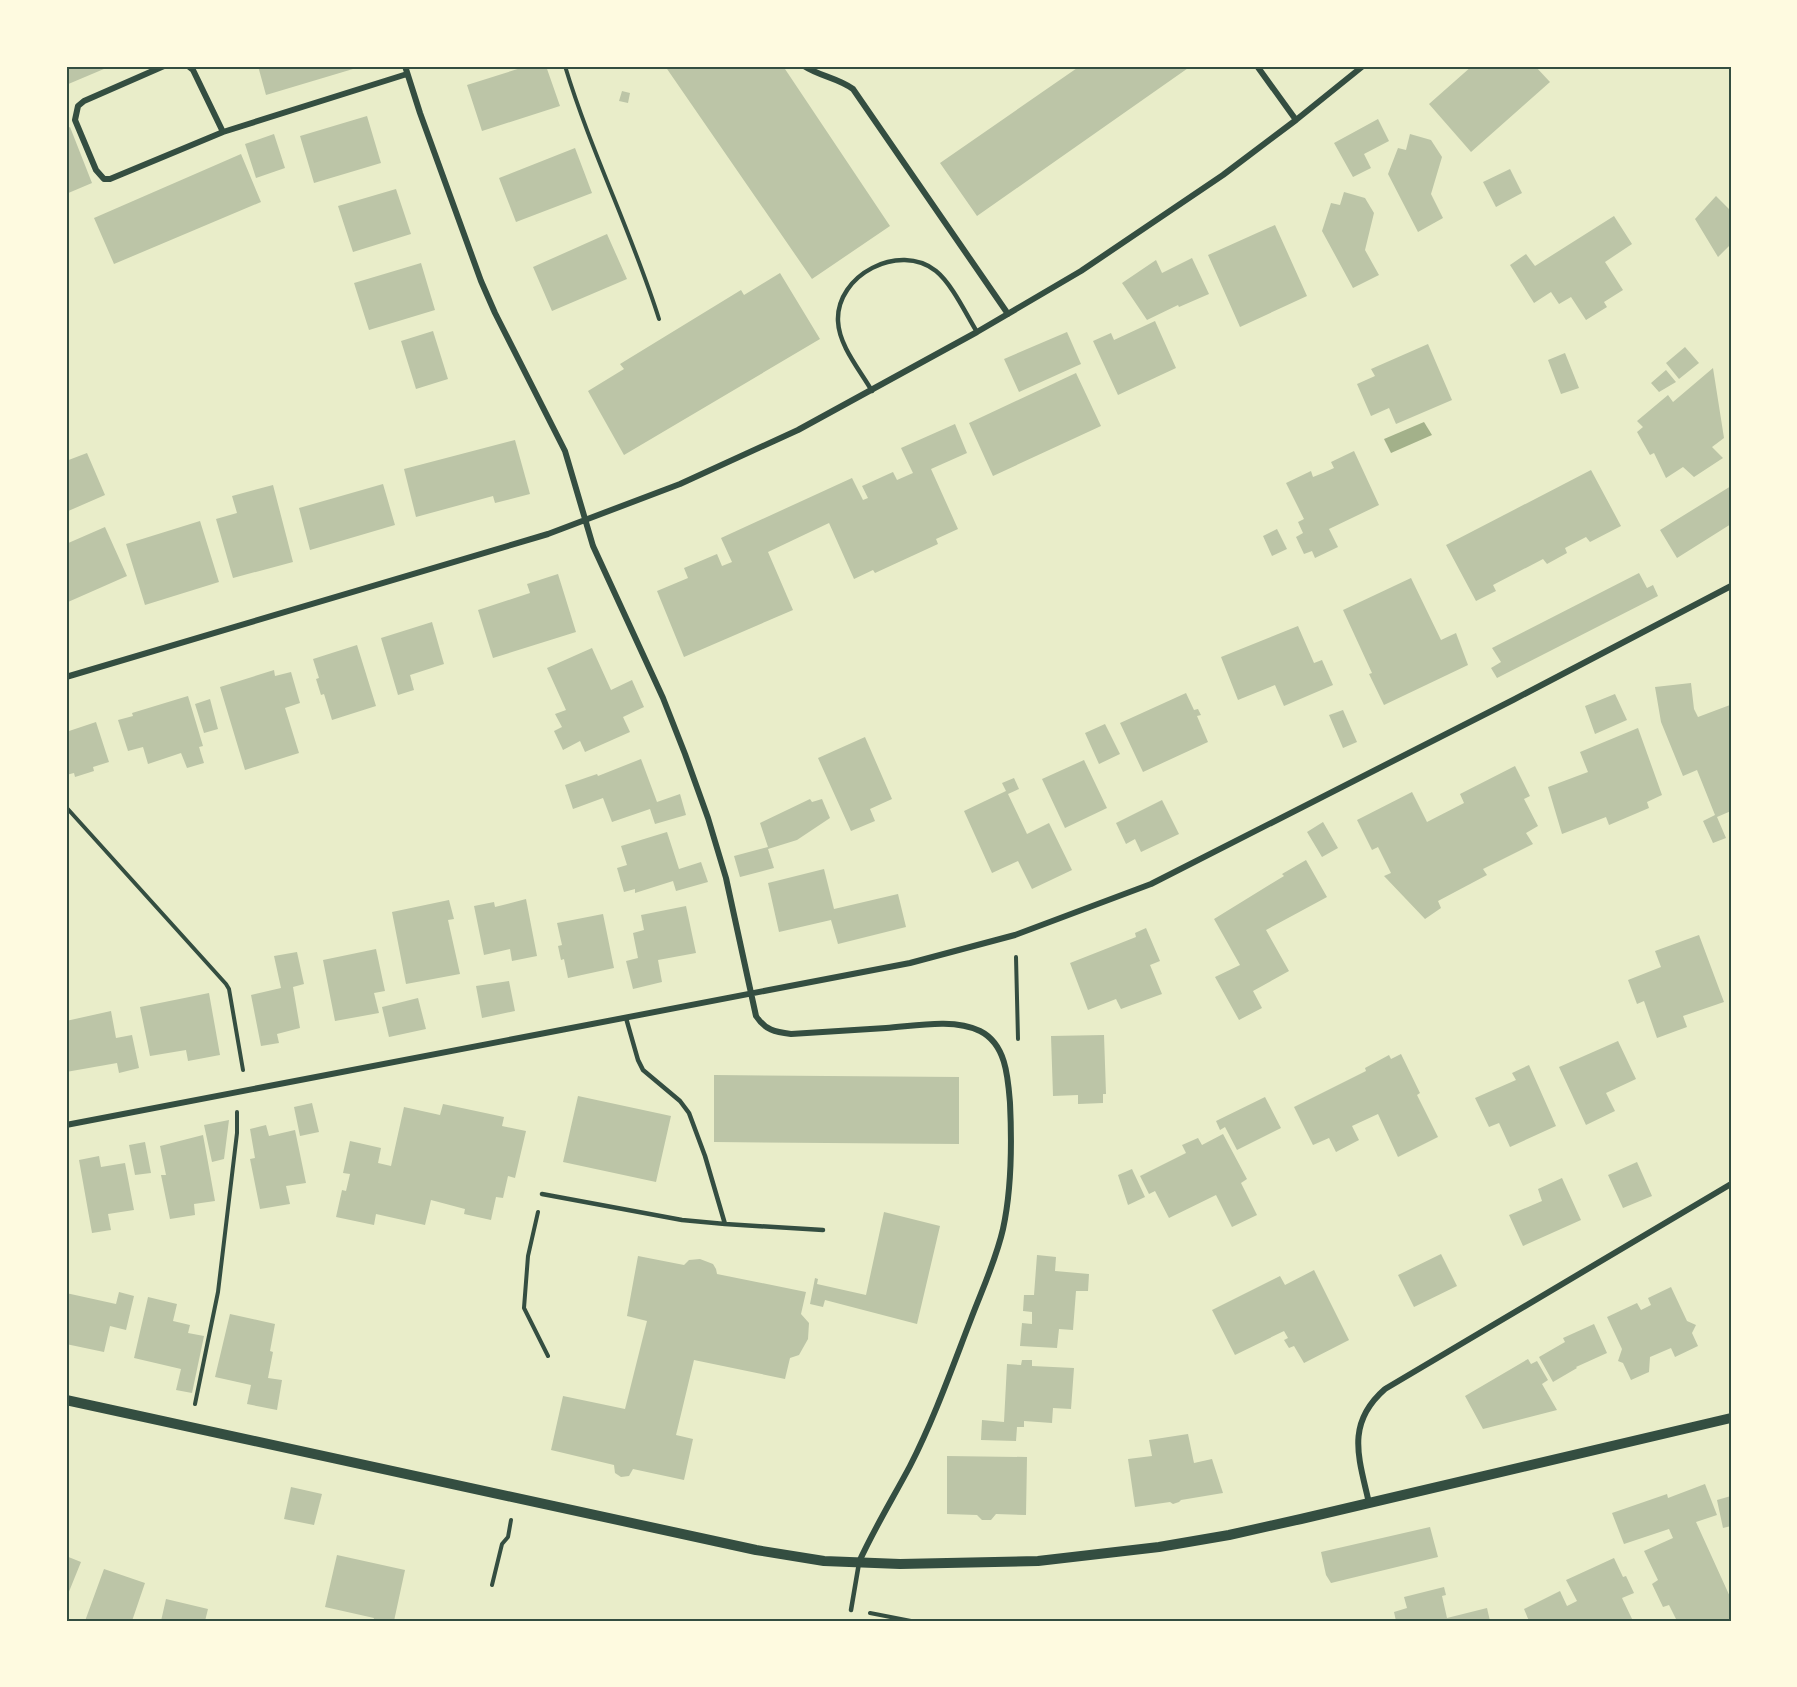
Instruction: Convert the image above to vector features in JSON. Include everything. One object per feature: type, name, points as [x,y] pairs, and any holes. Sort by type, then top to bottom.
[{"type":"street","points":[[164,66],[84,101],[78,106],[75,120],[99,176],[110,179],[224,132],[407,74]]},
{"type":"street","points":[[188,66],[193,70],[224,132]]},
{"type":"street","points":[[405,66],[481,281],[565,451],[593,546],[663,698],[708,818],[726,878],[756,1016],[762,1025],[791,1034],[937,1024],[968,1027],[979,1030],[997,1045],[1006,1071],[1011,1134],[1010,1177],[997,1248],[936,1409],[859,1563]]},
{"type":"street","points":[[804,66],[853,89],[1008,314]]},
{"type":"street","points":[[1257,66],[1296,120]]},
{"type":"street","points":[[66,676],[548,534],[680,484],[798,430],[872,391],[1081,271],[1223,175],[1363,66]]},
{"type":"street","points":[[66,1125],[910,963],[1015,935],[1151,884],[1524,694],[1731,585]]},
{"type":"street","points":[[1369,1503],[1357,1441],[1359,1426],[1365,1411],[1373,1400],[1396,1383],[1731,1184]]},
{"type":"street","points":[[66,1400],[756,1551],[791,1557],[859,1563],[998,1562],[1089,1556],[1159,1547],[1229,1535],[1731,1418]]},
{"type":"lane","points":[[872,391],[842,338],[838,317],[840,306],[850,286],[869,269],[898,260],[912,260],[935,270],[944,279],[977,332]]},
{"type":"lane","points":[[626,1018],[643,1070],[680,1101],[689,1113],[705,1156],[725,1224]]},
{"type":"lane","points":[[542,1194],[682,1220],[824,1230]]},
{"type":"lane","points":[[851,1610],[859,1563]]},
{"type":"path","points":[[565,66],[620,218],[645,274],[659,319]]},
{"type":"path","points":[[66,807],[226,984],[243,1069]]},
{"type":"path","points":[[1015,935],[1018,1040]]},
{"type":"path","points":[[189,1427],[218,1292],[237,1133],[237,1109]]},
{"type":"path","points":[[542,1194],[528,1256],[524,1308],[548,1356]]},
{"type":"path","points":[[492,1585],[502,1544],[508,1537],[516,1499]]},
{"type":"path","points":[[851,1610],[911,1621]]},
{"type":"shaded area","points":[[1424,422],[1432,435],[1391,453],[1384,439]]},
{"type":"building","points":[[66,66],[111,66],[66,85]]},
{"type":"building","points":[[258,66],[352,66],[353,69],[266,95]]},
{"type":"building","points":[[527,66],[546,66],[560,106],[482,131],[467,85]]},
{"type":"building","points":[[665,66],[783,66],[890,226],[812,279]]},
{"type":"building","points":[[1080,66],[1191,66],[977,216],[940,163]]},
{"type":"building","points":[[1472,66],[1535,66],[1550,82],[1471,152],[1429,104]]},
{"type":"building","points":[[622,91],[630,93],[628,103],[619,101]]},
{"type":"building","points":[[367,116],[381,163],[314,183],[300,136]]},
{"type":"building","points":[[1378,119],[1389,141],[1364,154],[1371,168],[1353,177],[1334,143]]},
{"type":"building","points":[[70,127],[92,183],[66,194],[66,129]]},
{"type":"building","points":[[274,134],[285,168],[256,178],[245,144]]},
{"type":"building","points":[[1410,134],[1431,140],[1442,157],[1431,194],[1443,218],[1418,232],[1388,174],[1398,148],[1406,150]]},
{"type":"building","points":[[575,148],[592,193],[516,222],[499,178]]},
{"type":"building","points":[[241,154],[261,202],[114,264],[94,218]]},
{"type":"building","points":[[1510,169],[1522,193],[1496,207],[1483,182]]},
{"type":"building","points":[[396,189],[411,234],[353,252],[338,206]]},
{"type":"building","points":[[1344,192],[1365,198],[1374,213],[1365,250],[1379,275],[1353,288],[1322,231],[1331,203],[1340,205]]},
{"type":"building","points":[[1716,196],[1731,211],[1731,244],[1718,257],[1695,219]]},
{"type":"building","points":[[1614,216],[1632,244],[1605,262],[1623,290],[1604,302],[1607,307],[1586,320],[1571,297],[1559,304],[1551,292],[1534,303],[1510,265],[1526,254],[1535,266]]},
{"type":"building","points":[[1275,225],[1307,296],[1240,327],[1208,255]]},
{"type":"building","points":[[607,234],[627,279],[552,311],[533,267]]},
{"type":"building","points":[[1192,258],[1209,294],[1179,307],[1178,305],[1147,320],[1122,283],[1156,260],[1162,273]]},
{"type":"building","points":[[421,263],[435,310],[369,330],[354,283]]},
{"type":"building","points":[[780,273],[820,339],[624,455],[588,391],[624,369],[620,364],[741,290],[744,295]]},
{"type":"building","points":[[1155,321],[1176,368],[1118,395],[1093,341],[1111,333],[1114,340]]},
{"type":"building","points":[[433,331],[448,379],[416,389],[401,341]]},
{"type":"building","points":[[1067,332],[1081,364],[1019,392],[1004,359]]},
{"type":"building","points":[[1428,344],[1452,400],[1396,424],[1389,408],[1371,416],[1357,384],[1375,376],[1371,369]]},
{"type":"building","points":[[1685,347],[1699,363],[1679,379],[1666,363]]},
{"type":"building","points":[[1565,353],[1579,388],[1561,394],[1548,360]]},
{"type":"building","points":[[1713,368],[1724,438],[1712,447],[1723,458],[1694,477],[1683,467],[1666,478],[1654,453],[1650,455],[1637,432],[1643,427],[1637,421],[1668,395],[1673,402]]},
{"type":"building","points":[[1666,370],[1676,382],[1659,392],[1651,383]]},
{"type":"building","points":[[1076,373],[1101,426],[993,476],[969,423]]},
{"type":"building","points":[[955,424],[967,453],[931,469],[958,529],[936,539],[938,544],[875,573],[873,570],[854,579],[829,523],[768,552],[793,610],[684,657],[657,591],[688,578],[684,568],[717,554],[722,566],[732,562],[721,538],[852,478],[863,500],[868,498],[862,486],[893,472],[897,480],[913,473],[901,448]]},
{"type":"building","points":[[515,440],[530,494],[495,503],[493,496],[416,517],[404,469]]},
{"type":"building","points":[[1354,451],[1379,505],[1329,529],[1338,547],[1315,558],[1312,551],[1304,554],[1296,537],[1303,533],[1298,522],[1304,519],[1286,483],[1311,471],[1313,477],[1334,468],[1331,462]]},
{"type":"building","points":[[87,453],[105,495],[66,512],[66,461]]},
{"type":"building","points":[[1591,470],[1621,526],[1590,542],[1586,537],[1565,548],[1567,553],[1547,564],[1543,559],[1493,585],[1496,591],[1476,601],[1446,545]]},
{"type":"building","points":[[383,484],[395,525],[310,550],[299,508]]},
{"type":"building","points":[[273,485],[293,562],[233,578],[216,519],[237,513],[232,496]]},
{"type":"building","points":[[1731,486],[1731,524],[1677,558],[1660,530]]},
{"type":"building","points":[[200,521],[219,582],[145,605],[126,544]]},
{"type":"building","points":[[105,527],[127,576],[68,602],[66,598],[66,544]]},
{"type":"building","points":[[1277,529],[1287,549],[1272,556],[1263,536]]},
{"type":"building","points":[[1639,573],[1647,588],[1653,585],[1658,596],[1497,678],[1491,668],[1501,662],[1492,648]]},
{"type":"building","points":[[558,574],[576,632],[493,658],[478,610],[530,593],[527,584]]},
{"type":"building","points":[[1411,578],[1441,640],[1456,633],[1468,665],[1384,705],[1343,610]]},
{"type":"building","points":[[432,622],[444,664],[410,675],[414,690],[398,695],[381,638]]},
{"type":"building","points":[[1298,626],[1314,663],[1322,660],[1333,685],[1284,706],[1275,685],[1238,700],[1221,657]]},
{"type":"building","points":[[357,645],[376,706],[332,720],[324,694],[321,695],[316,679],[319,678],[313,659]]},
{"type":"building","points":[[592,648],[611,690],[632,680],[644,707],[623,717],[630,732],[585,752],[580,741],[563,750],[554,731],[562,727],[555,714],[566,710],[547,668]]},
{"type":"building","points":[[274,670],[275,676],[291,672],[300,703],[285,708],[299,753],[245,770],[220,687]]},
{"type":"building","points":[[1691,683],[1694,709],[1698,717],[1731,706],[1731,811],[1717,817],[1726,838],[1713,843],[1703,821],[1715,815],[1697,770],[1683,776],[1661,722],[1655,687]]},
{"type":"building","points":[[1186,693],[1194,710],[1198,709],[1201,715],[1197,716],[1208,742],[1143,772],[1120,723]]},
{"type":"building","points":[[1615,694],[1627,720],[1595,734],[1585,706]]},
{"type":"building","points":[[188,696],[203,746],[199,747],[204,763],[187,768],[181,753],[148,764],[143,747],[128,751],[118,720],[133,716],[132,713]]},
{"type":"building","points":[[210,699],[218,729],[204,733],[195,704]]},
{"type":"building","points":[[1343,710],[1357,742],[1343,748],[1329,715]]},
{"type":"building","points":[[96,722],[109,762],[93,767],[94,771],[75,777],[74,773],[66,775],[66,732]]},
{"type":"building","points":[[1105,724],[1120,754],[1099,764],[1085,733]]},
{"type":"building","points":[[1638,728],[1662,795],[1647,802],[1649,808],[1609,825],[1606,817],[1562,834],[1548,787],[1588,772],[1580,752]]},
{"type":"building","points":[[865,737],[892,799],[870,809],[875,821],[851,831],[818,758]]},
{"type":"building","points":[[641,759],[657,802],[680,794],[686,815],[655,824],[650,809],[612,822],[603,798],[573,809],[565,785],[597,774],[598,776]]},
{"type":"building","points":[[1084,760],[1107,808],[1065,828],[1042,779]]},
{"type":"building","points":[[1515,766],[1530,796],[1524,799],[1538,826],[1526,833],[1533,844],[1483,869],[1487,875],[1438,901],[1441,908],[1425,919],[1384,876],[1391,873],[1378,847],[1372,850],[1357,820],[1412,792],[1427,822],[1464,803],[1460,794]]},
{"type":"building","points":[[1014,778],[1019,789],[1008,794],[1027,834],[1049,823],[1072,870],[1032,889],[1018,861],[992,873],[964,811],[1006,791],[1002,783]]},
{"type":"building","points":[[810,799],[812,802],[822,799],[830,818],[797,840],[768,849],[774,868],[740,877],[734,856],[768,847],[760,823]]},
{"type":"building","points":[[1162,800],[1179,834],[1141,852],[1135,839],[1126,844],[1116,823]]},
{"type":"building","points":[[1323,822],[1338,848],[1322,857],[1307,832]]},
{"type":"building","points":[[667,832],[679,869],[701,862],[708,882],[676,891],[673,881],[635,893],[635,889],[624,892],[617,868],[627,865],[621,846]]},
{"type":"building","points":[[1306,860],[1327,897],[1266,930],[1289,971],[1253,991],[1262,1008],[1239,1020],[1215,977],[1240,965],[1214,919]]},
{"type":"building","points":[[824,869],[834,909],[898,894],[906,927],[838,944],[831,920],[779,932],[768,883]]},
{"type":"building","points":[[526,899],[537,956],[512,961],[510,949],[484,955],[474,906],[494,902],[495,907]]},
{"type":"building","points":[[449,900],[454,919],[448,920],[460,974],[406,984],[392,912]]},
{"type":"building","points":[[686,906],[696,953],[658,960],[662,982],[633,989],[626,961],[638,958],[633,933],[644,930],[641,915]]},
{"type":"building","points":[[603,914],[614,968],[568,978],[564,959],[561,960],[558,946],[562,945],[557,923]]},
{"type":"building","points":[[1146,928],[1160,961],[1150,965],[1162,994],[1121,1009],[1116,999],[1088,1010],[1070,963],[1136,937],[1135,933]]},
{"type":"building","points":[[1699,935],[1724,1002],[1683,1016],[1687,1027],[1657,1038],[1644,1001],[1637,1004],[1628,980],[1661,967],[1655,951]]},
{"type":"building","points":[[376,949],[385,991],[374,993],[379,1013],[335,1021],[323,960]]},
{"type":"building","points":[[297,952],[304,984],[293,987],[300,1028],[277,1034],[279,1043],[261,1046],[251,995],[281,988],[274,956]]},
{"type":"building","points":[[509,981],[515,1011],[482,1018],[476,986]]},
{"type":"building","points":[[209,993],[220,1055],[188,1061],[186,1050],[150,1056],[140,1007]]},
{"type":"building","points":[[418,998],[426,1029],[389,1037],[382,1007]]},
{"type":"building","points":[[111,1011],[116,1038],[132,1035],[139,1068],[119,1073],[117,1063],[66,1072],[66,1021]]},
{"type":"building","points":[[1104,1035],[1106,1094],[1103,1094],[1103,1103],[1078,1104],[1078,1095],[1053,1096],[1051,1036]]},
{"type":"building","points":[[1618,1041],[1636,1079],[1606,1093],[1615,1111],[1586,1125],[1559,1067]]},
{"type":"building","points":[[1401,1054],[1420,1093],[1417,1095],[1438,1137],[1398,1157],[1378,1114],[1352,1126],[1359,1140],[1336,1152],[1329,1138],[1313,1145],[1294,1107],[1366,1071],[1365,1068],[1389,1055],[1391,1059]]},
{"type":"building","points":[[1529,1065],[1556,1126],[1510,1147],[1499,1123],[1489,1127],[1475,1098],[1516,1080],[1512,1073]]},
{"type":"building","points":[[714,1075],[959,1077],[959,1144],[714,1142]]},
{"type":"building","points":[[578,1096],[671,1116],[656,1182],[563,1162]]},
{"type":"building","points":[[1265,1097],[1281,1128],[1237,1150],[1225,1127],[1220,1130],[1216,1121]]},
{"type":"building","points":[[312,1103],[319,1132],[300,1136],[294,1107]]},
{"type":"building","points":[[443,1104],[504,1117],[502,1126],[526,1131],[515,1178],[508,1176],[503,1198],[496,1197],[491,1220],[464,1214],[465,1209],[431,1200],[425,1225],[376,1214],[374,1225],[336,1217],[342,1190],[346,1191],[350,1174],[343,1173],[350,1141],[381,1148],[378,1163],[391,1166],[404,1107],[440,1115]]},
{"type":"building","points":[[229,1120],[224,1159],[212,1162],[204,1125]]},
{"type":"building","points":[[266,1125],[269,1136],[295,1130],[306,1183],[286,1186],[290,1204],[260,1209],[250,1159],[255,1158],[250,1129]]},
{"type":"building","points":[[1223,1134],[1247,1179],[1241,1183],[1257,1215],[1232,1227],[1216,1195],[1169,1218],[1155,1191],[1149,1194],[1140,1176],[1186,1153],[1182,1145],[1198,1138],[1202,1145]]},
{"type":"building","points":[[203,1135],[215,1201],[194,1204],[195,1215],[170,1219],[161,1175],[166,1175],[160,1146]]},
{"type":"building","points":[[145,1142],[151,1173],[135,1175],[129,1145]]},
{"type":"building","points":[[99,1156],[101,1167],[125,1163],[134,1210],[108,1214],[111,1230],[92,1233],[79,1160]]},
{"type":"building","points":[[1637,1162],[1652,1196],[1623,1208],[1608,1175]]},
{"type":"building","points":[[1132,1169],[1145,1197],[1128,1205],[1118,1175]]},
{"type":"building","points":[[1562,1178],[1581,1220],[1523,1246],[1509,1215],[1542,1201],[1538,1189]]},
{"type":"building","points":[[884,1212],[940,1226],[917,1324],[825,1300],[823,1307],[810,1304],[815,1278],[818,1279],[817,1284],[866,1295]]},
{"type":"building","points":[[1441,1254],[1457,1286],[1414,1307],[1398,1275]]},
{"type":"building","points":[[1037,1255],[1056,1257],[1055,1271],[1089,1274],[1088,1291],[1076,1291],[1073,1330],[1059,1329],[1057,1348],[1020,1346],[1022,1323],[1032,1324],[1032,1312],[1023,1311],[1024,1295],[1034,1295]]},
{"type":"building","points":[[638,1256],[684,1265],[689,1260],[700,1259],[713,1264],[717,1274],[806,1292],[801,1314],[809,1323],[808,1339],[799,1355],[790,1358],[785,1379],[694,1360],[676,1435],[693,1439],[684,1480],[633,1469],[629,1476],[621,1477],[615,1473],[614,1465],[551,1450],[563,1396],[625,1409],[647,1321],[627,1316]]},
{"type":"building","points":[[1314,1270],[1349,1340],[1304,1363],[1294,1346],[1289,1348],[1284,1340],[1288,1338],[1284,1331],[1235,1355],[1212,1310],[1280,1276],[1285,1285]]},
{"type":"building","points":[[1671,1287],[1687,1321],[1696,1325],[1692,1333],[1698,1346],[1675,1357],[1671,1348],[1650,1357],[1649,1372],[1631,1380],[1623,1363],[1618,1361],[1622,1349],[1607,1317],[1637,1303],[1641,1310],[1651,1305],[1648,1298]]},
{"type":"building","points":[[119,1292],[134,1296],[126,1330],[110,1326],[104,1352],[66,1344],[66,1293],[116,1304]]},
{"type":"building","points":[[148,1297],[177,1304],[173,1321],[190,1325],[188,1333],[204,1336],[192,1393],[176,1390],[181,1369],[134,1358]]},
{"type":"building","points":[[230,1314],[275,1324],[268,1378],[282,1380],[277,1410],[247,1404],[251,1385],[215,1377]]},
{"type":"building","points":[[1594,1324],[1607,1353],[1576,1367],[1553,1382],[1539,1357],[1565,1342],[1563,1338]]},
{"type":"building","points":[[1528,1359],[1531,1364],[1537,1361],[1548,1380],[1542,1384],[1557,1410],[1483,1429],[1465,1396]]},
{"type":"building","points":[[1022,1360],[1032,1360],[1032,1366],[1074,1368],[1071,1409],[1053,1408],[1052,1423],[1024,1421],[1024,1427],[1017,1427],[1016,1441],[981,1440],[982,1420],[1004,1422],[1007,1364],[1021,1365]]},
{"type":"building","points":[[1188,1434],[1194,1463],[1212,1459],[1223,1493],[1181,1500],[1173,1504],[1170,1502],[1135,1507],[1128,1459],[1152,1456],[1149,1440]]},
{"type":"building","points":[[947,1456],[1027,1457],[1026,1515],[996,1514],[991,1520],[982,1520],[977,1515],[947,1514]]},
{"type":"building","points":[[1705,1484],[1717,1515],[1696,1522],[1731,1599],[1731,1621],[1677,1621],[1669,1605],[1663,1607],[1652,1584],[1658,1580],[1644,1551],[1673,1538],[1669,1529],[1624,1544],[1612,1513],[1667,1494],[1668,1498]]},
{"type":"building","points":[[291,1487],[322,1494],[314,1525],[284,1519]]},
{"type":"building","points":[[1731,1496],[1731,1526],[1723,1528],[1717,1500]]},
{"type":"building","points":[[1430,1527],[1438,1557],[1331,1583],[1326,1575],[1321,1552]]},
{"type":"building","points":[[337,1555],[405,1570],[394,1621],[373,1621],[374,1618],[325,1607]]},
{"type":"building","points":[[66,1556],[81,1562],[66,1599]]},
{"type":"building","points":[[1614,1558],[1634,1593],[1622,1598],[1633,1621],[1529,1621],[1524,1609],[1560,1591],[1567,1606],[1577,1601],[1566,1580]]},
{"type":"building","points":[[104,1569],[145,1583],[132,1621],[85,1621]]},
{"type":"building","points":[[1444,1587],[1446,1595],[1442,1596],[1447,1618],[1487,1608],[1490,1621],[1396,1621],[1394,1612],[1407,1608],[1404,1597]]},
{"type":"building","points":[[166,1599],[208,1609],[205,1621],[161,1621]]}]
